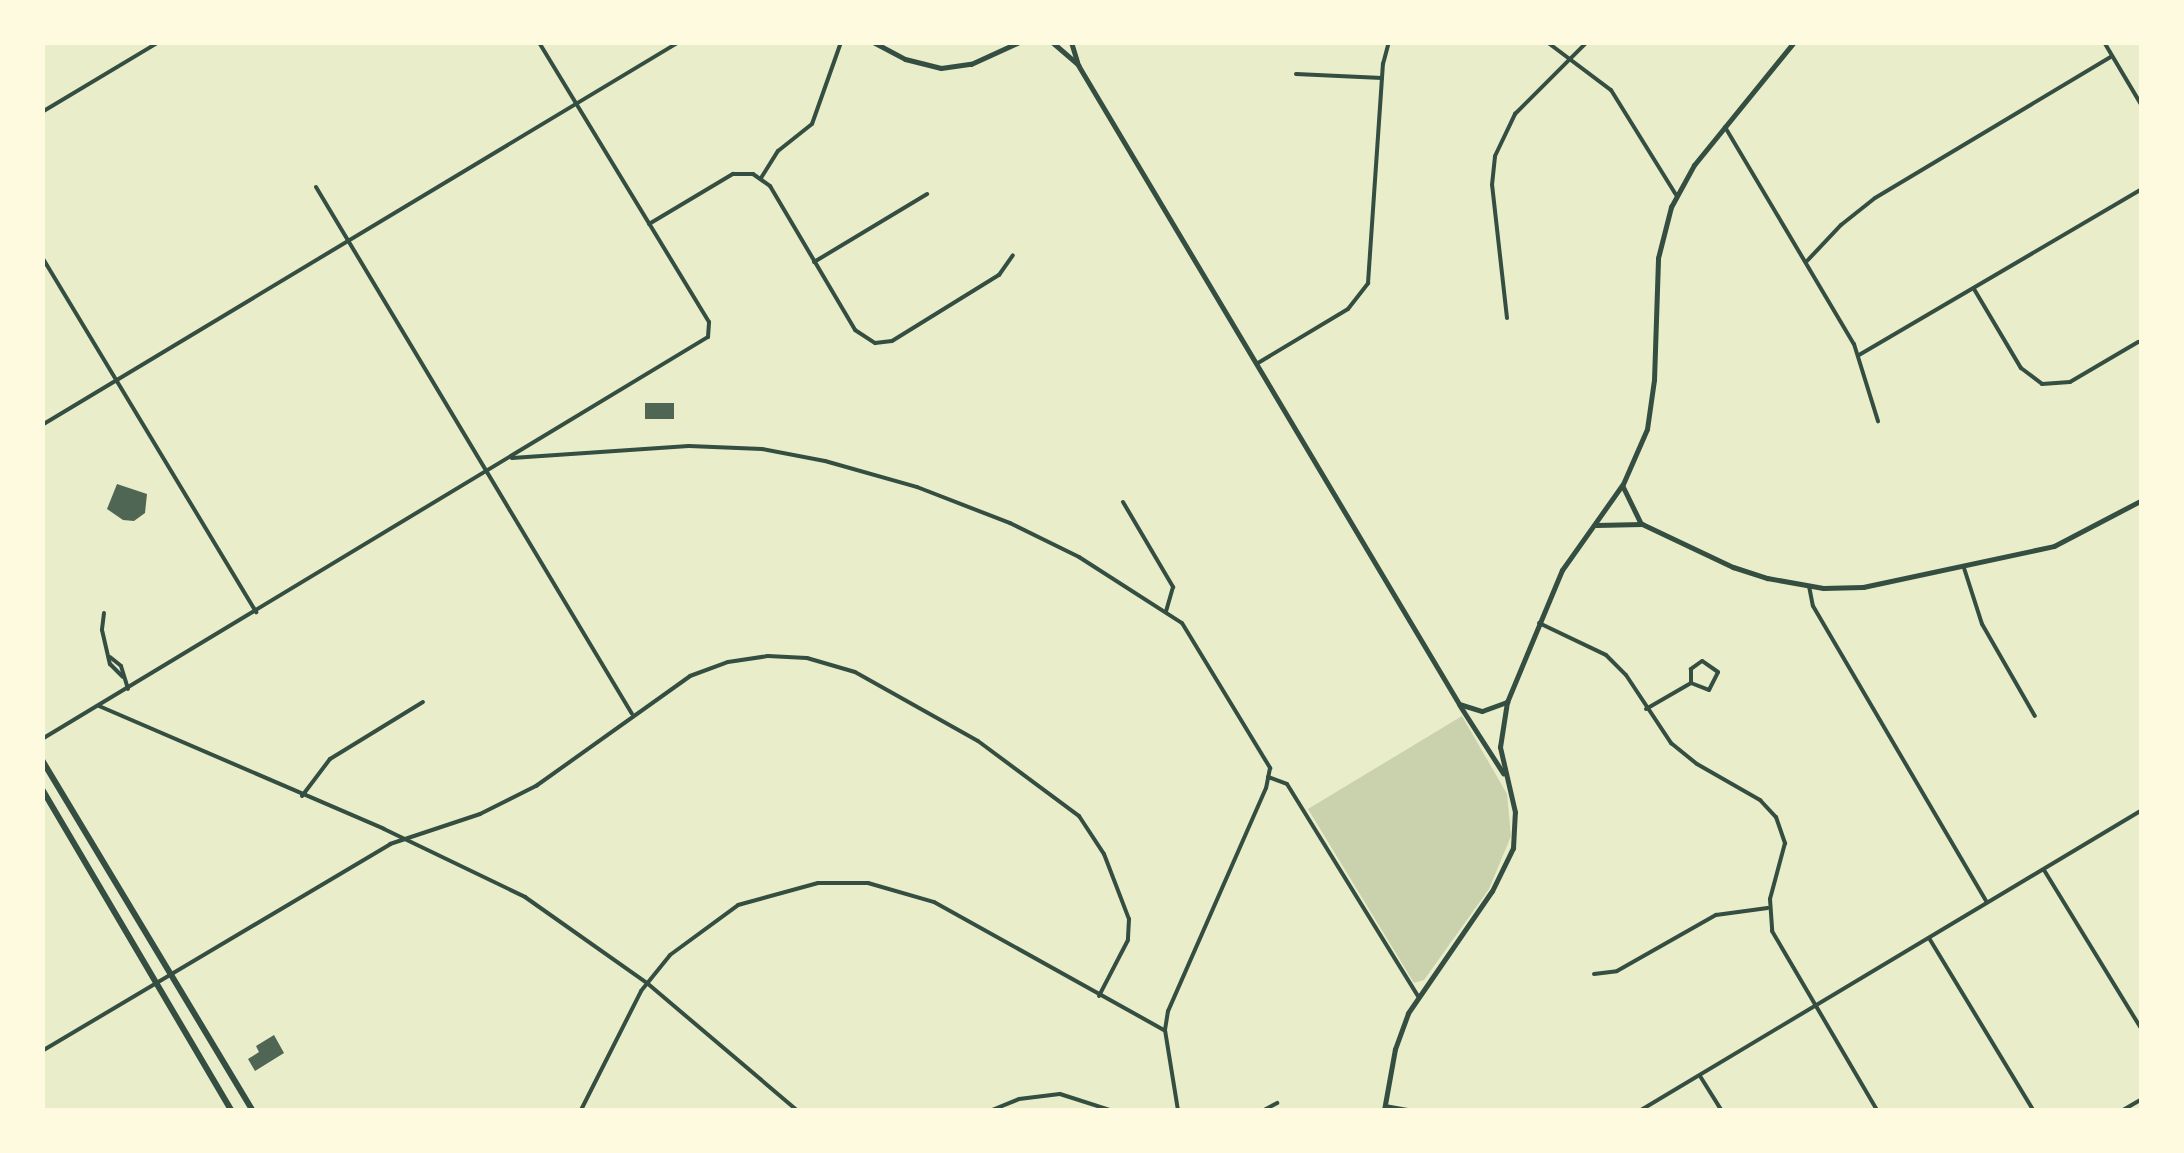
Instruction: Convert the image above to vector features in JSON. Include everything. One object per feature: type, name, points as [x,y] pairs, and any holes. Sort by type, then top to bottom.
[{"type":"main road","points":[[42,760],[252,1110]]},
{"type":"main road","points":[[42,789],[231,1110]]},
{"type":"street","points":[[42,112],[159,42]]},
{"type":"street","points":[[42,740],[704,341],[710,330],[539,42]]},
{"type":"street","points":[[42,425],[679,42]]},
{"type":"street","points":[[760,178],[778,152],[816,116],[841,42]]},
{"type":"street","points":[[873,42],[905,59],[941,68],[971,64],[1019,42]]},
{"type":"street","points":[[1052,42],[1078,65]]},
{"type":"street","points":[[1071,42],[1078,65],[1458,704],[1504,774]]},
{"type":"street","points":[[1256,365],[1348,309],[1368,283],[1382,78],[1389,42]]},
{"type":"street","points":[[1547,42],[1611,90],[1676,195]]},
{"type":"street","points":[[1507,318],[1492,186],[1496,156],[1515,114],[1587,42]]},
{"type":"street","points":[[1408,1110],[1384,1108],[1395,1050],[1418,996],[1510,857],[1516,821],[1500,738],[1508,702],[1562,570],[1623,484],[1651,410],[1658,258],[1676,195],[1794,42]]},
{"type":"street","points":[[2104,42],[2142,106]]},
{"type":"street","points":[[1806,262],[1841,225],[1875,198],[2112,56]]},
{"type":"street","points":[[1296,74],[1382,78]]},
{"type":"street","points":[[1725,128],[1859,355],[1878,420]]},
{"type":"street","points":[[650,224],[733,174],[750,172],[760,178],[856,330],[875,343],[892,341],[999,275],[1012,254]]},
{"type":"street","points":[[316,187],[632,714]]},
{"type":"street","points":[[1859,355],[2142,189]]},
{"type":"street","points":[[814,262],[927,194]]},
{"type":"street","points":[[42,257],[256,612]]},
{"type":"street","points":[[1974,288],[2022,370],[2042,384],[2064,384],[2138,342]]},
{"type":"street","points":[[512,458],[688,446],[762,449],[824,461],[917,487],[1010,523],[1079,557],[1166,612],[1193,636],[1270,768],[1182,976],[1165,1030],[1178,1110]]},
{"type":"street","points":[[1623,484],[1626,500],[1642,524]]},
{"type":"street","points":[[1593,526],[1619,521],[1642,524],[1733,568],[1809,586],[1863,587],[2054,546],[2142,500]]},
{"type":"street","points":[[1123,502],[1173,587],[1166,612]]},
{"type":"street","points":[[1964,568],[1982,624],[2035,716]]},
{"type":"street","points":[[1809,586],[1813,606],[1987,902]]},
{"type":"street","points":[[104,613],[102,630],[110,657],[121,666],[128,688]]},
{"type":"street","points":[[1540,623],[1606,656],[1626,675],[1646,709],[1681,753],[1760,800],[1776,817],[1785,844],[1770,908],[1776,940],[1877,1110]]},
{"type":"street","points":[[42,1051],[390,844],[520,795],[675,684],[707,668],[747,658],[788,656],[854,672],[978,742],[1068,805],[1104,854],[1130,928],[1126,947],[1099,996]]},
{"type":"street","points":[[1646,709],[1691,683],[1696,664],[1715,666],[1715,686],[1702,690],[1691,683]]},
{"type":"street","points":[[302,796],[330,759],[423,702]]},
{"type":"street","points":[[1458,704],[1482,712],[1508,702]]},
{"type":"street","points":[[99,706],[406,840],[525,897],[647,983],[797,1110]]},
{"type":"street","points":[[1268,778],[1287,784],[1418,996]]},
{"type":"street","points":[[1641,1110],[2142,810]]},
{"type":"street","points":[[2044,870],[2142,1030]]},
{"type":"street","points":[[582,1110],[647,983],[688,938],[734,907],[790,887],[846,882],[890,887],[934,902],[1165,1030]]},
{"type":"street","points":[[1594,974],[1618,971],[1716,915],[1770,908]]},
{"type":"street","points":[[1929,938],[2033,1110]]},
{"type":"street","points":[[1700,1076],[1721,1110]]},
{"type":"street","points":[[992,1110],[1030,1096],[1060,1094],[1110,1110]]},
{"type":"street","points":[[2122,1110],[2142,1099]]},
{"type":"street","points":[[1264,1110],[1278,1103]]},
{"type":"green space","points":[[1462,716],[1507,794],[1511,836],[1489,889],[1424,980],[1414,983],[1308,809]]},
{"type":"building","points":[[645,403],[674,403],[674,419],[645,419]]},
{"type":"building","points":[[117,484],[147,494],[145,513],[134,521],[123,520],[107,509]]},
{"type":"building","points":[[274,1035],[284,1053],[255,1071],[248,1059],[259,1052],[256,1046]]}]
